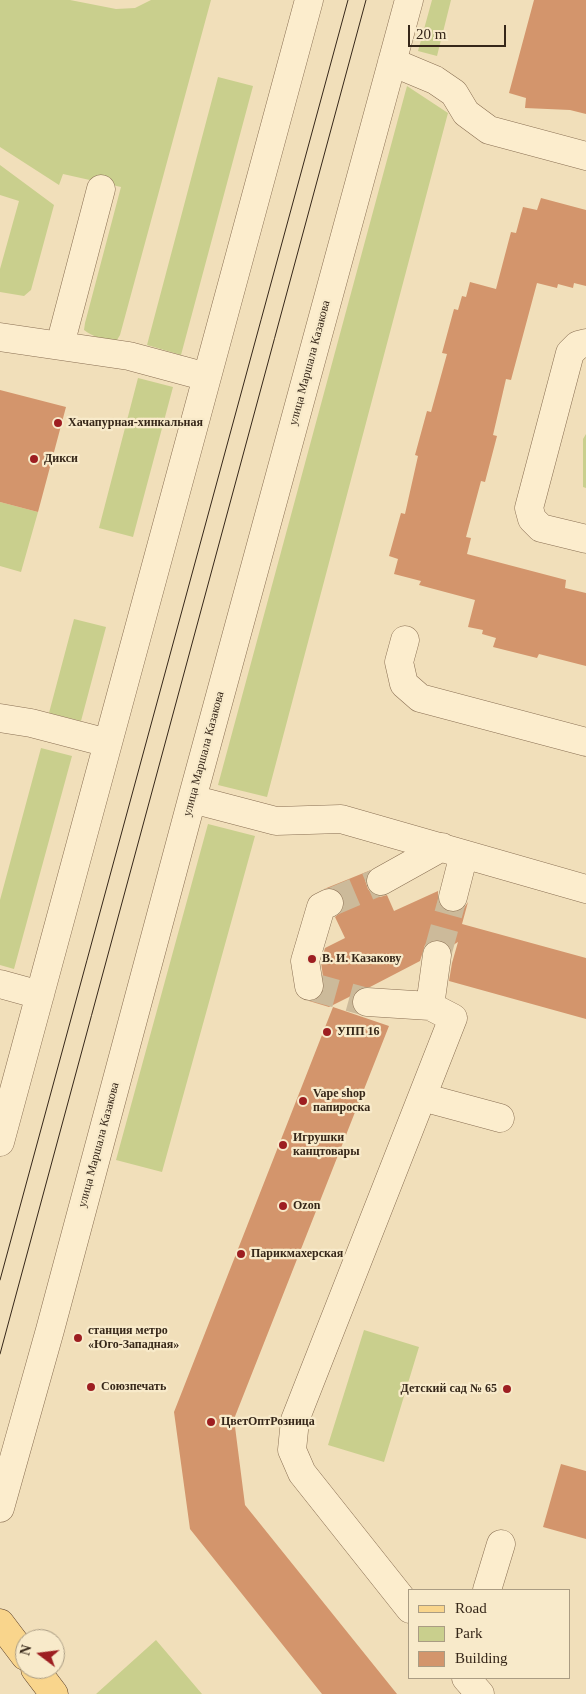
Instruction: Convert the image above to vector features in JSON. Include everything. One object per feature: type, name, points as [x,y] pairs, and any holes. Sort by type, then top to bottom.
[{"type":"main road","points":[[0,1623],[15,1643]]},
{"type":"main road","points":[[43,1679],[54,1694]]},
{"type":"street","points":[[0,1142],[309,0]]},
{"type":"street","name":"улица Маршала Казакова","points":[[0,1508],[409,0]]},
{"type":"street","points":[[392,62],[435,80],[454,93],[466,113],[489,130],[586,156]]},
{"type":"street","points":[[60,345],[101,189]]},
{"type":"street","points":[[0,338],[129,356],[207,377]]},
{"type":"street","points":[[586,343],[578,345],[570,353],[529,508],[532,519],[541,528],[586,540]]},
{"type":"street","points":[[405,640],[399,662],[404,684],[420,698],[586,742]]},
{"type":"street","points":[[0,718],[31,723],[108,743]]},
{"type":"street","points":[[192,799],[276,821],[341,819],[586,889]]},
{"type":"street","points":[[381,881],[453,850]]},
{"type":"street","points":[[453,850],[453,897]]},
{"type":"street","points":[[309,986],[305,961],[321,907],[329,903]]},
{"type":"street","points":[[430,1006],[436,955]]},
{"type":"street","points":[[0,984],[40,995]]},
{"type":"street","points":[[367,1002],[430,1006],[453,1018],[295,1420],[292,1450],[302,1473],[408,1606]]},
{"type":"street","points":[[422,1098],[500,1118]]},
{"type":"street","points":[[487,1589],[501,1544]]},
{"type":"street","points":[[467,1679],[480,1694]]},
{"type":"green space","points":[[0,0],[70,0],[116,9],[135,8],[151,0],[211,0],[120,335],[117,340],[100,338],[84,330],[121,187],[63,174],[59,185],[0,147]]},
{"type":"green space","points":[[432,0],[451,0],[437,56],[418,51]]},
{"type":"green space","points":[[218,77],[253,86],[181,355],[147,345]]},
{"type":"green space","points":[[407,86],[448,113],[267,797],[218,785]]},
{"type":"green space","points":[[0,165],[54,205],[31,290],[24,296],[0,292],[0,269],[19,201],[0,195]]},
{"type":"green space","points":[[138,378],[173,387],[133,537],[99,528]]},
{"type":"green space","points":[[586,434],[586,488],[583,487],[583,439]]},
{"type":"green space","points":[[0,502],[38,512],[21,572],[0,566]]},
{"type":"green space","points":[[74,619],[106,627],[81,721],[49,713]]},
{"type":"green space","points":[[41,748],[72,756],[14,969],[0,965],[0,900]]},
{"type":"green space","points":[[208,824],[255,836],[162,1172],[116,1160]]},
{"type":"green space","points":[[364,1330],[419,1347],[384,1462],[328,1445]]},
{"type":"green space","points":[[156,1640],[202,1694],[96,1694]]},
{"type":"building","points":[[534,0],[586,0],[586,114],[570,110],[525,108],[526,98],[509,93]]},
{"type":"building","points":[[541,198],[586,210],[586,286],[574,283],[573,288],[558,284],[557,288],[537,283],[511,380],[506,379],[493,435],[497,436],[485,482],[481,481],[466,537],[471,538],[467,554],[566,580],[565,588],[586,593],[586,666],[539,654],[537,658],[493,647],[496,638],[482,634],[483,630],[468,627],[475,600],[419,585],[421,581],[394,574],[398,559],[389,556],[401,513],[405,514],[418,456],[415,455],[427,411],[431,412],[447,354],[442,353],[454,309],[458,310],[462,296],[466,297],[470,282],[496,289],[511,232],[516,233],[523,207],[537,210]]},
{"type":"building","points":[[0,390],[66,407],[38,512],[0,502]]},
{"type":"building","points":[[371,870],[367,873],[365,880],[368,889],[373,895],[380,897],[387,895],[394,911],[438,891],[438,902],[442,908],[449,912],[458,912],[468,902],[462,924],[586,958],[586,1019],[449,981],[458,942],[450,947],[446,942],[439,940],[431,941],[425,945],[420,961],[370,987],[360,988],[353,995],[329,1007],[309,1001],[318,998],[324,991],[321,962],[325,948],[345,938],[335,917],[342,911],[345,903],[343,896],[337,890],[324,889]]},
{"type":"building","points":[[333,1007],[389,1026],[234,1419],[245,1505],[397,1694],[322,1694],[190,1529],[174,1412]]},
{"type":"building","points":[[561,1464],[586,1471],[586,1539],[543,1527]]},
{"type":"tunnel","points":[[329,903],[381,881]]},
{"type":"tunnel","points":[[437,955],[453,897]]},
{"type":"tunnel","points":[[309,986],[367,1002]]},
{"type":"tram line","points":[[0,1280],[348,0]]},
{"type":"tram line","points":[[0,1354],[366,0]]},
{"type":"place","name":"Хачапурная-хинкальная","points":[[58,423]]},
{"type":"place","name":"Дикси","points":[[34,459]]},
{"type":"place","name":"В. И. Казакову","points":[[312,959]]},
{"type":"place","name":"УПП 16","points":[[327,1032]]},
{"type":"place","name":"Vape shop папироска","points":[[303,1101]]},
{"type":"place","name":"Игрушки канцтовары","points":[[283,1145]]},
{"type":"place","name":"Ozon","points":[[283,1206]]},
{"type":"place","name":"Парикмахерская","points":[[241,1254]]},
{"type":"place","name":"станция метро «Юго-Западная»","points":[[78,1338]]},
{"type":"place","name":"Союзпечать","points":[[91,1387]]},
{"type":"place","name":"Детский сад № 65","points":[[507,1389]]},
{"type":"place","name":"ЦветОптРозница","points":[[211,1422]]}]
